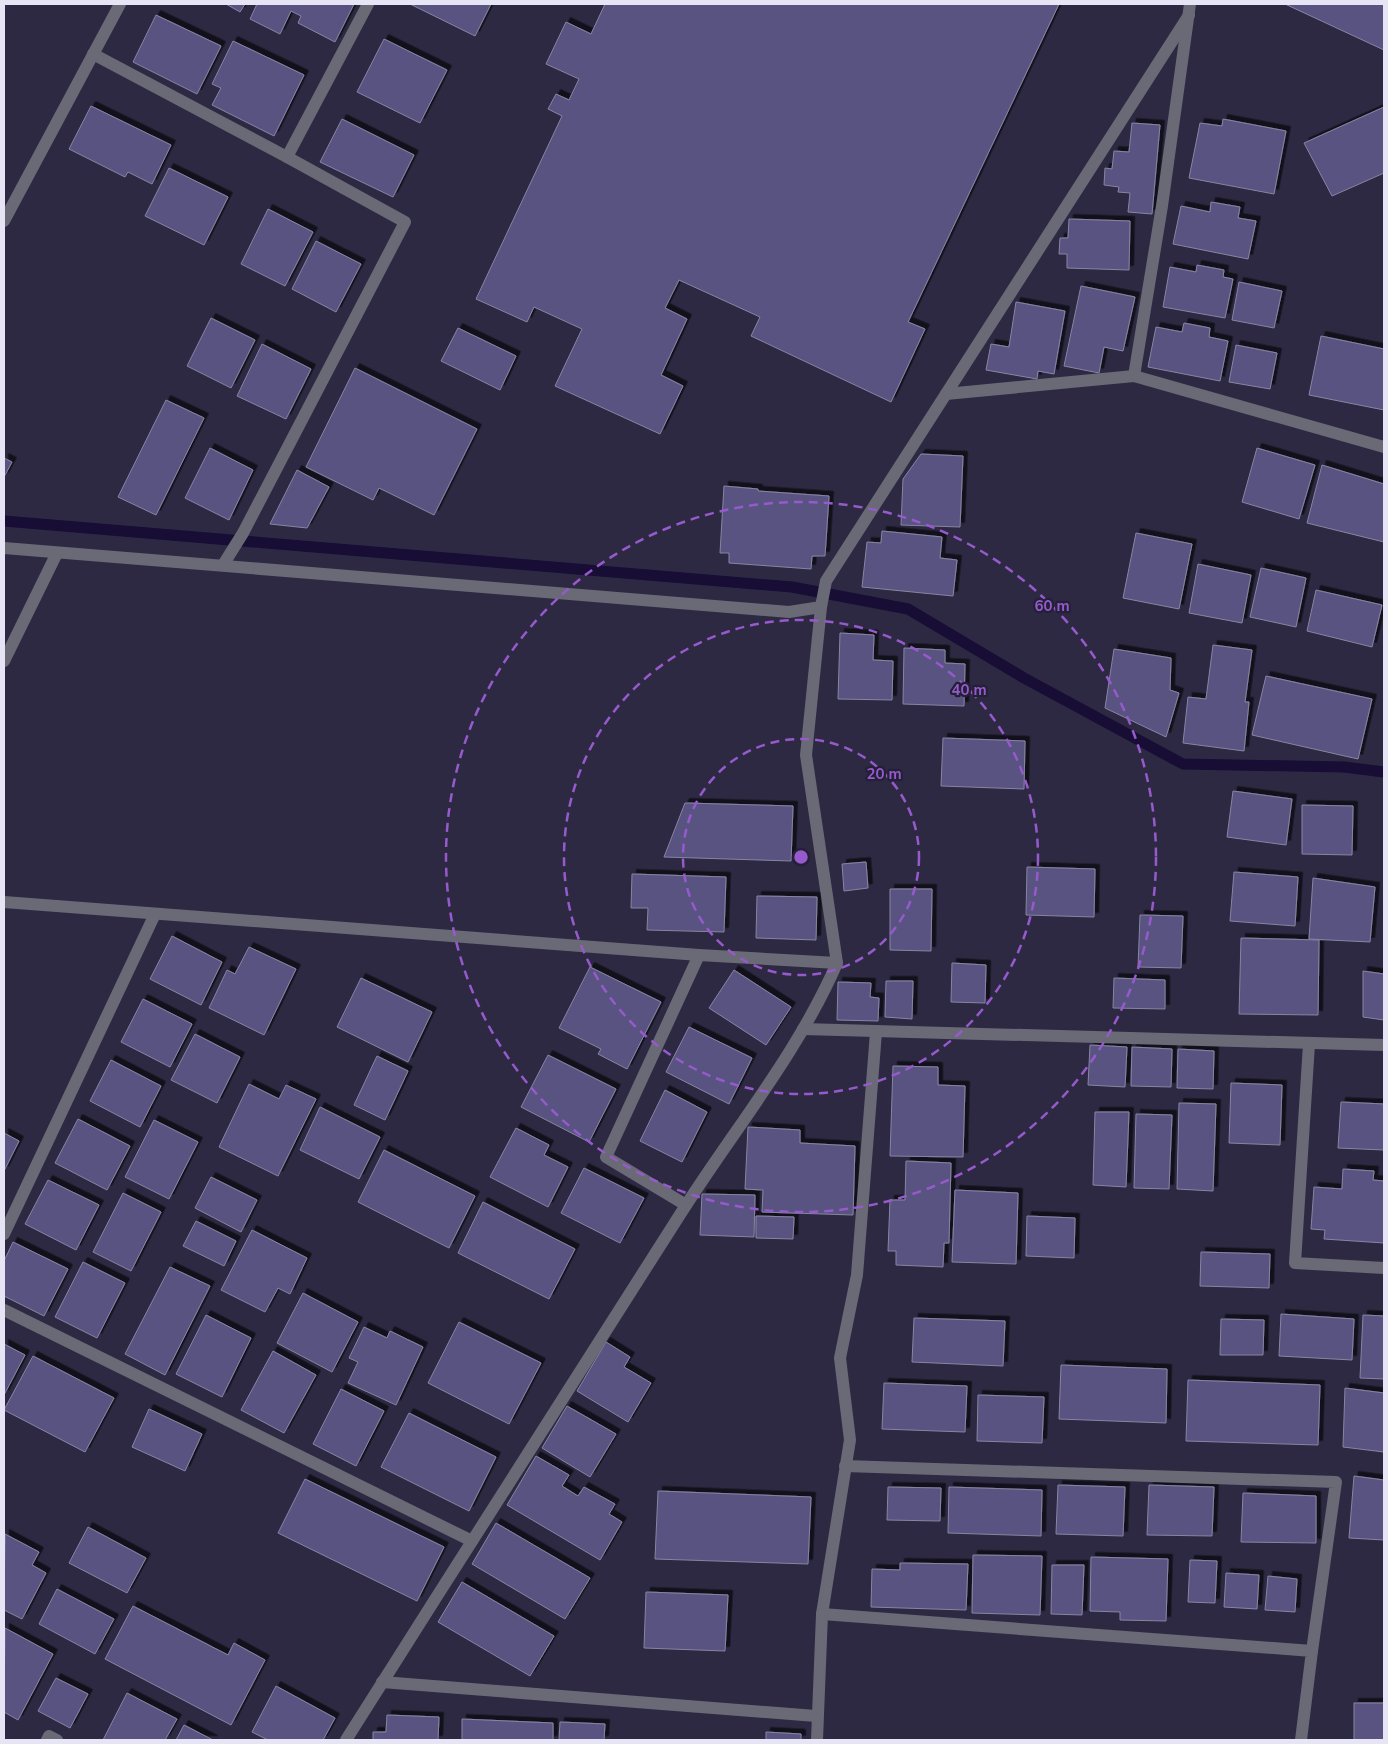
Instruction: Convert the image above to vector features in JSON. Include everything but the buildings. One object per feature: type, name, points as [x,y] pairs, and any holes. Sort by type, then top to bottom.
[{"type":"street","points":[[4,221],[120,4]]},
{"type":"street","points":[[287,157],[368,4]]},
{"type":"street","points":[[1134,376],[1162,206],[1190,10]]},
{"type":"street","points":[[346,1740],[686,1205],[803,1029],[826,989],[837,963],[806,755],[821,607],[826,581],[1190,10]]},
{"type":"street","points":[[93,54],[405,222],[243,533],[227,560]]},
{"type":"street","points":[[946,394],[1134,376],[1384,447]]},
{"type":"street","points":[[4,548],[57,553],[227,560],[789,612],[821,607]]},
{"type":"street","points":[[4,661],[57,553]]},
{"type":"street","points":[[4,902],[699,955],[837,963]]},
{"type":"street","points":[[4,1234],[155,914]]},
{"type":"street","points":[[686,1205],[606,1157],[699,955]]},
{"type":"street","points":[[803,1029],[1384,1045]]},
{"type":"street","points":[[817,1740],[816,1716],[822,1614],[850,1440],[840,1358],[857,1275],[876,1032]]},
{"type":"street","points":[[1309,1044],[1295,1263],[1384,1268]]},
{"type":"street","points":[[4,1310],[472,1541]]},
{"type":"street","points":[[846,1466],[1336,1482],[1301,1740]]},
{"type":"street","points":[[822,1614],[1312,1651]]},
{"type":"street","points":[[382,1682],[816,1716]]},
{"type":"street","points":[[47,1740],[49,1736],[57,1740]]},
{"type":"waterway","points":[[4,521],[792,587],[908,609],[1024,678],[1183,764],[1344,767],[1384,772]]}]
